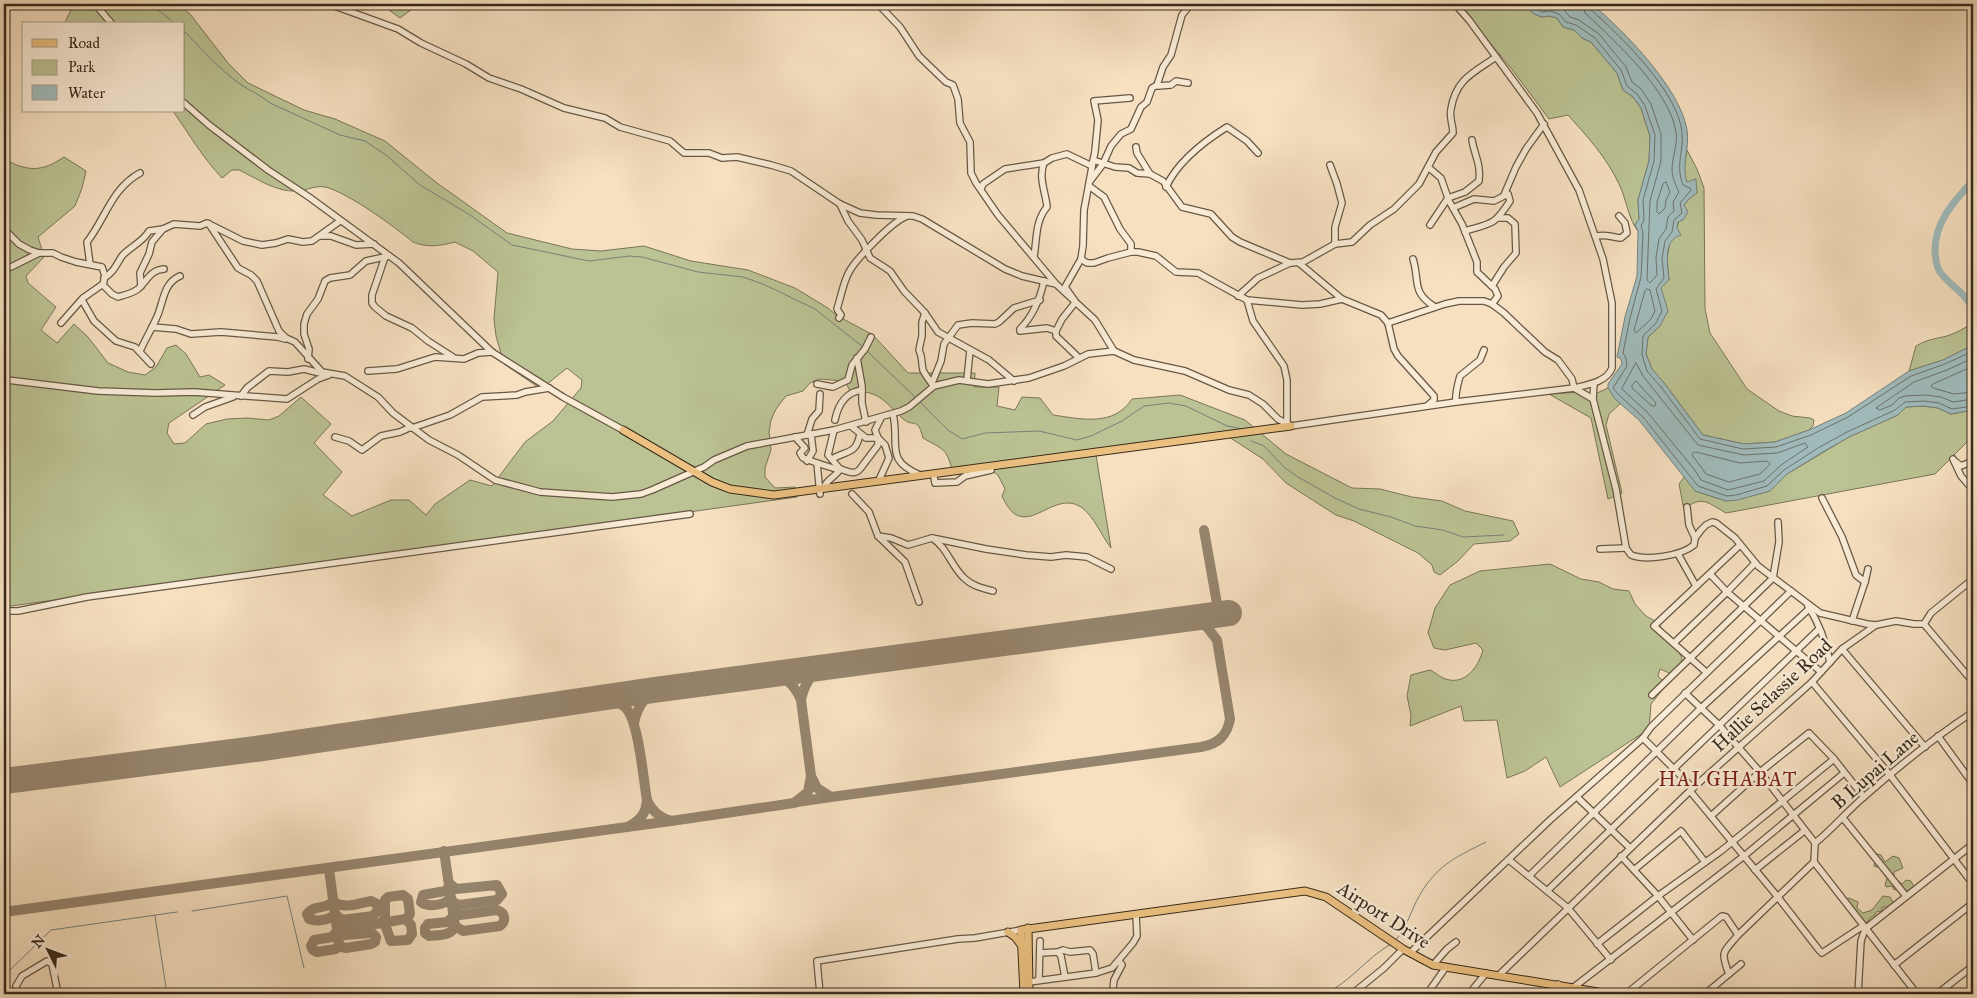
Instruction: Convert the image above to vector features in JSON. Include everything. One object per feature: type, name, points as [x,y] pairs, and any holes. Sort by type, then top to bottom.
[{"type":"main road","points":[[623,430],[693,472],[730,489],[774,495],[1289,425]]},
{"type":"main road","name":"Airport Drive","points":[[1024,929],[1270,895],[1310,892],[1321,894],[1333,900],[1403,949],[1434,965],[1610,994]]},
{"type":"main road","points":[[1024,994],[1025,944],[1041,926]]},
{"type":"main road","points":[[1024,929],[1029,994]]},
{"type":"main road","points":[[1008,932],[1025,944]]},
{"type":"street","points":[[95,4],[110,22]]},
{"type":"street","points":[[329,4],[398,29],[489,78],[521,89],[564,108],[605,118],[620,127],[670,141],[684,153],[708,153],[722,158],[737,157],[791,172],[840,204],[860,213],[922,219],[1005,269],[1022,276],[1056,284]]},
{"type":"street","points":[[878,4],[900,27],[919,56],[946,82],[953,85],[958,99],[960,123],[970,142],[971,173],[998,215],[1056,284],[1095,320],[1114,351]]},
{"type":"street","points":[[1089,183],[1111,146],[1121,134],[1131,129],[1152,88],[1157,85],[1163,67],[1171,55],[1182,15],[1191,4]]},
{"type":"street","points":[[933,384],[967,380],[988,384],[1014,381],[1052,371],[1088,354],[1114,351],[1134,360],[1186,371],[1229,390],[1249,395],[1263,404],[1278,419],[1289,425],[1574,388],[1594,383],[1611,373],[1613,358],[1612,303],[1603,260],[1580,190],[1544,124],[1455,4]]},
{"type":"street","points":[[981,189],[983,184],[1005,169],[1044,164],[1052,158],[1067,154],[1093,163],[1129,168],[1137,173],[1150,174],[1162,181],[1182,207],[1211,214],[1232,237],[1240,242],[1290,263],[1299,264],[1335,244],[1352,242],[1370,225],[1394,209],[1419,184],[1442,143],[1452,133],[1451,108],[1458,87],[1470,74],[1496,57]]},
{"type":"street","points":[[1158,86],[1171,84],[1176,81],[1188,83]]},
{"type":"street","points":[[1075,301],[1065,287],[1081,260],[1084,210],[1093,163],[1098,120],[1094,101],[1130,98]]},
{"type":"street","points":[[185,104],[244,152],[374,244],[411,273],[492,352],[601,419],[623,430]]},
{"type":"street","points":[[1453,208],[1474,199],[1494,201],[1504,195],[1519,161],[1544,124]]},
{"type":"street","points":[[1166,187],[1181,162],[1227,127],[1247,141],[1258,153]]},
{"type":"street","points":[[1430,225],[1448,198],[1465,192],[1479,181],[1481,168],[1472,140]]},
{"type":"street","points":[[1136,147],[1137,153],[1150,174]]},
{"type":"street","points":[[1034,256],[1038,237],[1036,231],[1042,213],[1047,207],[1042,190],[1042,170],[1044,164]]},
{"type":"street","points":[[1330,165],[1342,203],[1335,227],[1335,244]]},
{"type":"street","points":[[1428,167],[1441,178],[1477,262],[1477,272],[1492,286],[1498,296],[1492,304]]},
{"type":"street","points":[[90,264],[87,242],[100,222],[110,201],[132,178],[140,173]]},
{"type":"street","points":[[1089,183],[1104,198],[1120,229],[1131,244],[1131,252]]},
{"type":"street","points":[[1465,232],[1492,224],[1499,218],[1510,201],[1508,194],[1504,195]]},
{"type":"street","points":[[840,204],[870,258],[890,271],[904,291],[925,313],[938,332],[989,360],[1014,381]]},
{"type":"street","points":[[1596,236],[1608,234],[1614,238],[1621,238],[1627,233],[1625,223],[1619,216]]},
{"type":"street","points":[[839,318],[840,315],[837,309],[848,273],[856,261],[902,219],[907,217]]},
{"type":"street","points":[[1492,286],[1516,253],[1515,224],[1508,218],[1499,218]]},
{"type":"street","points":[[61,323],[82,300],[114,271],[123,255],[146,236],[149,231],[163,229],[174,224],[209,224],[243,241],[258,245],[276,244],[288,239],[308,242],[320,236],[340,221]]},
{"type":"street","points":[[209,224],[238,268],[251,275],[257,281],[279,331],[288,339]]},
{"type":"street","points":[[4,229],[19,244],[38,253],[53,253],[61,257],[102,267],[104,281],[112,294],[118,297],[130,293],[141,286],[148,276],[164,269]]},
{"type":"street","points":[[141,286],[140,273],[149,254],[152,242],[163,229]]},
{"type":"street","points":[[320,236],[331,236],[356,245],[374,244]]},
{"type":"street","points":[[1081,260],[1087,263],[1094,263],[1131,252],[1156,256],[1176,272],[1198,273],[1247,300],[1302,305],[1320,304],[1342,299]]},
{"type":"street","points":[[10,267],[38,253]]},
{"type":"street","points":[[387,256],[372,295],[372,303],[375,308],[386,316],[412,328],[428,342],[454,357]]},
{"type":"street","points":[[308,359],[309,349],[304,334],[304,324],[307,314],[318,299],[325,282],[330,278],[350,274],[366,261],[387,256]]},
{"type":"street","points":[[1413,259],[1417,286],[1423,300],[1435,307]]},
{"type":"street","points":[[1238,296],[1258,278],[1290,263]]},
{"type":"street","points":[[1299,264],[1342,299],[1381,315],[1388,322],[1394,349],[1398,356],[1434,396],[1433,402],[1426,406]]},
{"type":"street","points":[[140,351],[157,317],[166,289],[174,278],[180,276]]},
{"type":"street","points":[[1044,281],[1040,300],[1020,330],[1047,328],[1056,331]]},
{"type":"street","points":[[82,300],[94,321],[121,344],[134,347],[140,351],[151,364]]},
{"type":"street","points":[[193,415],[205,407],[238,396],[269,371],[288,372],[304,369],[324,374],[345,376],[377,396],[393,413],[411,427],[443,449],[458,455],[495,480],[540,492],[594,497],[623,497],[652,490],[738,449],[851,426],[881,418],[909,407],[933,384],[941,361],[944,344],[958,325],[995,324],[1014,308],[1040,300]]},
{"type":"street","points":[[1247,300],[1254,320],[1284,366],[1288,380],[1289,425]]},
{"type":"street","points":[[1075,301],[1062,319],[1056,331],[1056,336],[1079,358]]},
{"type":"street","points":[[1388,322],[1459,301],[1484,301],[1492,304],[1504,313],[1545,352],[1558,360],[1572,380],[1574,388],[1593,398]]},
{"type":"street","points":[[925,313],[922,322],[919,350],[923,358],[922,365],[925,374],[933,384]]},
{"type":"street","points":[[152,327],[176,329],[191,334],[221,332],[278,336],[295,342],[308,359],[324,374]]},
{"type":"street","points":[[817,384],[833,387],[848,380],[852,365],[871,337]]},
{"type":"street","points":[[967,380],[970,350]]},
{"type":"street","points":[[1456,402],[1455,393],[1459,387],[1460,376],[1480,360],[1484,350]]},
{"type":"street","points":[[368,371],[397,369],[435,357],[464,359],[478,353],[492,352]]},
{"type":"street","points":[[857,358],[866,422]]},
{"type":"street","points":[[7,380],[98,390],[156,393],[194,392],[286,400],[318,379],[331,374]]},
{"type":"street","points":[[1594,383],[1593,398],[1616,489],[1626,548],[1635,556],[1678,554],[1694,545],[1695,538],[1689,524],[1687,507]]},
{"type":"street","points":[[335,436],[350,441],[362,450],[382,436],[450,415],[482,398],[517,395],[549,388]]},
{"type":"street","points":[[835,420],[838,409],[844,399],[853,392],[862,390]]},
{"type":"street","points":[[807,461],[813,450],[809,434],[812,419],[819,411],[820,394]]},
{"type":"street","points":[[893,414],[896,454],[899,463],[908,470],[920,475]]},
{"type":"street","points":[[879,480],[889,458],[885,445],[878,438],[875,430],[881,418]]},
{"type":"street","points":[[851,426],[866,438],[878,438]]},
{"type":"street","points":[[834,430],[832,444],[828,452],[840,470]]},
{"type":"street","points":[[832,459],[850,452],[858,443],[860,434]]},
{"type":"street","points":[[795,437],[804,446],[805,448],[800,453],[807,461],[852,473],[858,472],[875,451],[878,438]]},
{"type":"street","points":[[1973,461],[1961,466],[1953,459],[1961,476],[1973,490]]},
{"type":"street","points":[[817,463],[821,490]]},
{"type":"street","points":[[821,490],[828,479],[840,470]]},
{"type":"street","points":[[934,476],[935,483],[946,484],[957,482],[965,476],[992,470]]},
{"type":"street","points":[[852,494],[869,512],[878,536],[905,562],[919,602]]},
{"type":"street","points":[[1822,498],[1842,537],[1856,575],[1865,582]]},
{"type":"street","points":[[4,610],[18,611],[87,597],[690,514]]},
{"type":"street","points":[[1695,538],[1706,525],[1712,522],[1721,526],[1755,563],[1820,613],[1876,625]]},
{"type":"street","points":[[1652,695],[1773,578],[1779,542],[1778,522]]},
{"type":"street","points":[[878,536],[891,538],[908,545],[932,538],[1026,555],[1087,557],[1111,569]]},
{"type":"street","points":[[932,538],[942,547],[963,577],[978,587],[993,591]]},
{"type":"street","points":[[1706,672],[1654,626],[1740,545]]},
{"type":"street","points":[[1600,549],[1626,548]]},
{"type":"street","points":[[1678,554],[1696,586]]},
{"type":"street","points":[[1674,643],[1755,563]]},
{"type":"street","points":[[1852,621],[1868,569]]},
{"type":"street","points":[[1710,574],[1727,592],[1821,672]]},
{"type":"street","points":[[1973,579],[1931,613],[1924,624],[1973,682]]},
{"type":"street","points":[[1410,953],[1577,796],[1643,738],[1651,726],[1791,591]]},
{"type":"street","points":[[1800,598],[1810,608],[1820,628],[1830,662]]},
{"type":"street","points":[[1529,876],[1701,708],[1810,608]]},
{"type":"street","name":"Hallie Selassie Road","points":[[1499,975],[1691,790],[1812,682],[1842,649],[1876,625],[1896,621],[1924,624]]},
{"type":"street","points":[[1547,891],[1820,628]]},
{"type":"street","points":[[1842,649],[1925,747]]},
{"type":"street","points":[[1812,682],[1890,775],[1973,884]]},
{"type":"street","points":[[1685,693],[1719,725],[1760,772],[1814,843],[1814,862],[1917,994]]},
{"type":"street","name":"B Lupai Lane","points":[[1814,843],[1890,775],[1938,736],[1973,712]]},
{"type":"street","points":[[1711,816],[1760,772],[1809,733],[1834,759],[1864,797]]},
{"type":"street","points":[[1938,736],[1973,784]]},
{"type":"street","points":[[1643,738],[1674,768],[1822,953],[1864,927],[1973,844]]},
{"type":"street","points":[[1597,944],[1658,896],[1732,842],[1834,759]]},
{"type":"street","points":[[1574,987],[1744,856],[1844,773]]},
{"type":"street","points":[[1577,796],[1630,848]]},
{"type":"street","points":[[1843,818],[1906,896]]},
{"type":"street","points":[[1755,870],[1804,830]]},
{"type":"street","points":[[1634,870],[1681,831],[1706,862]]},
{"type":"street","points":[[1621,856],[1658,896],[1693,940]]},
{"type":"street","points":[[1509,860],[1568,908],[1611,960]]},
{"type":"street","points":[[1729,974],[1723,959],[1723,953],[1777,896],[1814,862]]},
{"type":"street","points":[[1894,965],[1973,903]]},
{"type":"street","points":[[1028,982],[1096,973],[1112,968],[1136,936],[1136,914]]},
{"type":"street","points":[[1626,994],[1724,916],[1738,935]]},
{"type":"street","points":[[1858,994],[1861,941],[1864,927]]},
{"type":"street","points":[[820,994],[817,961],[1024,929]]},
{"type":"street","points":[[1040,941],[1040,980]]},
{"type":"street","points":[[1434,965],[1447,949],[1456,942]]},
{"type":"street","points":[[1352,994],[1384,968],[1403,949]]},
{"type":"street","points":[[1040,953],[1063,950],[1070,952],[1092,951],[1096,973]]},
{"type":"street","points":[[1058,952],[1061,956],[1065,977]]},
{"type":"street","points":[[18,994],[16,986],[22,976],[46,961],[52,964],[58,994]]},
{"type":"street","points":[[1117,994],[1113,990],[1114,980],[1122,965],[1118,961]]},
{"type":"street","points":[[1705,994],[1741,964]]},
{"type":"street","points":[[1937,994],[1973,966]]},
{"type":"street","points":[[1427,994],[1446,967]]},
{"type":"street","points":[[1470,994],[1486,973]]},
{"type":"street","points":[[1555,994],[1558,984]]},
{"type":"green space","points":[[74,4],[177,4],[190,14],[228,63],[248,83],[304,110],[335,119],[385,141],[437,183],[507,233],[572,249],[601,251],[644,246],[691,261],[748,270],[795,288],[836,315],[873,335],[908,373],[975,373],[974,387],[999,387],[997,406],[1015,410],[1022,397],[1040,398],[1053,415],[1096,419],[1116,414],[1125,408],[1132,399],[1180,395],[1245,420],[1286,454],[1352,488],[1380,489],[1412,497],[1442,501],[1465,511],[1513,521],[1519,534],[1510,541],[1474,544],[1458,561],[1440,575],[1434,572],[1432,565],[1418,553],[1354,521],[1336,515],[1286,483],[1263,459],[1229,437],[1096,455],[1111,548],[1094,520],[1081,507],[1070,503],[1059,504],[1029,516],[1019,516],[1010,510],[1002,496],[1005,489],[998,475],[989,469],[953,474],[949,459],[944,451],[923,438],[917,424],[906,421],[874,394],[851,393],[845,381],[819,379],[810,383],[803,391],[786,396],[776,409],[771,420],[769,432],[771,450],[765,468],[765,477],[775,488],[795,487],[797,497],[4,607],[4,159],[28,168],[42,168],[64,157],[86,171],[75,206],[38,237],[44,257],[26,276],[28,283],[56,307],[41,330],[57,343],[74,324],[88,337],[108,363],[128,372],[145,375],[156,367],[167,348],[176,345],[186,354],[200,377],[209,375],[225,385],[169,423],[167,433],[174,444],[185,443],[206,424],[227,419],[269,420],[279,416],[301,397],[331,424],[314,443],[342,472],[323,495],[352,516],[391,500],[409,500],[426,515],[435,504],[470,480],[492,486],[525,442],[553,421],[581,388],[582,380],[567,368],[541,389],[504,364],[496,336],[494,319],[498,272],[473,251],[455,242],[434,246],[413,242],[358,203],[325,187],[289,191],[266,184],[239,170],[232,170],[222,178],[202,154],[174,112],[185,112],[185,22],[65,22]]},
{"type":"green space","points":[[381,4],[419,4],[400,18]]},
{"type":"green space","points":[[1457,4],[1523,4],[1534,14],[1542,17],[1557,18],[1563,27],[1574,30],[1582,38],[1591,42],[1617,73],[1623,90],[1633,97],[1641,108],[1650,136],[1649,161],[1638,200],[1639,220],[1635,225],[1638,231],[1632,221],[1619,184],[1609,165],[1596,148],[1568,115],[1549,119],[1511,68]]},
{"type":"green space","points":[[1687,150],[1704,188],[1705,309],[1710,333],[1747,389],[1779,411],[1792,416],[1814,420],[1813,426],[1809,430],[1775,442],[1744,444],[1703,435],[1652,369],[1646,354],[1648,337],[1660,326],[1661,288],[1669,280],[1667,259],[1670,241],[1674,237],[1684,205],[1689,199],[1696,179],[1687,183],[1683,171]]},
{"type":"green space","points":[[1973,323],[1973,345],[1943,360],[1909,371],[1916,346],[1950,335]]},
{"type":"green space","points":[[1608,388],[1621,403],[1609,414],[1606,425],[1622,493],[1608,499],[1591,418],[1549,394],[1578,392],[1586,398]]},
{"type":"green space","points":[[1923,406],[1938,408],[1951,414],[1973,410],[1973,436],[1935,474],[1726,513],[1709,503],[1700,501],[1695,502],[1684,510],[1679,484],[1685,476],[1695,491],[1726,501],[1770,491],[1787,474],[1849,437],[1898,415],[1906,407]]},
{"type":"green space","points":[[1550,564],[1581,579],[1599,582],[1613,589],[1629,591],[1635,604],[1646,616],[1657,622],[1682,658],[1681,668],[1674,675],[1660,669],[1658,676],[1662,680],[1663,689],[1651,704],[1649,729],[1560,787],[1546,757],[1525,771],[1507,778],[1497,720],[1464,721],[1461,706],[1410,726],[1411,715],[1407,696],[1411,675],[1430,670],[1443,678],[1457,680],[1469,674],[1481,657],[1483,650],[1476,643],[1445,650],[1434,648],[1428,633],[1435,608],[1450,585],[1480,571]]},
{"type":"green space","points":[[1872,853],[1881,855],[1885,862],[1893,856],[1899,858],[1903,868],[1894,872],[1894,877],[1902,884],[1906,880],[1911,881],[1914,887],[1907,891],[1903,887],[1894,890],[1892,886],[1885,886],[1887,878],[1880,868],[1874,866],[1875,862],[1871,857]]},
{"type":"green space","points":[[1883,896],[1890,897],[1893,902],[1892,904],[1882,907],[1882,911],[1876,912],[1868,922],[1862,923],[1856,911],[1853,910],[1846,899],[1849,898],[1858,902],[1857,908],[1863,913],[1872,910]]},
{"type":"water","points":[[1523,4],[1593,5],[1635,45],[1663,79],[1682,114],[1688,137],[1685,175],[1687,182],[1696,179],[1697,193],[1684,205],[1688,212],[1683,220],[1678,222],[1677,228],[1681,235],[1671,242],[1669,247],[1667,260],[1669,280],[1661,288],[1668,311],[1660,326],[1648,337],[1646,354],[1652,369],[1703,435],[1744,444],[1775,442],[1809,430],[1846,413],[1909,371],[1943,360],[1973,345],[1973,410],[1951,414],[1938,408],[1923,406],[1906,407],[1898,415],[1849,437],[1787,474],[1770,491],[1738,500],[1726,501],[1695,491],[1639,420],[1615,399],[1608,388],[1608,384],[1622,364],[1621,359],[1617,357],[1625,317],[1637,276],[1638,231],[1635,225],[1639,219],[1638,200],[1649,161],[1650,136],[1641,108],[1633,97],[1623,90],[1617,73],[1591,42],[1582,38],[1574,30],[1563,27],[1557,18],[1542,17],[1534,14]]},
{"type":"waterway","points":[[151,4],[173,22]]},
{"type":"waterway","points":[[185,32],[232,78],[270,103],[340,135],[365,141],[386,155],[420,185],[470,215],[512,245],[589,261],[629,256],[642,257],[698,272],[743,277],[763,284],[815,309],[863,347]]},
{"type":"waterway","points":[[1973,181],[1958,197],[1941,223],[1935,253],[1940,272],[1961,293],[1973,309]]},
{"type":"waterway","points":[[867,351],[917,399]]},
{"type":"waterway","points":[[920,402],[948,430],[962,439],[985,433],[1039,431],[1077,440],[1091,436],[1122,421],[1144,406],[1169,403],[1186,406],[1227,426],[1243,429]]},
{"type":"waterway","points":[[1251,441],[1264,446],[1284,467],[1298,477],[1359,509],[1391,517],[1415,526],[1443,530],[1463,537],[1504,535]]},
{"type":"waterway","points":[[1396,940],[1405,927],[1423,890],[1437,872],[1454,859],[1486,842]]},
{"type":"waterway","points":[[192,911],[287,896],[304,968]]},
{"type":"waterway","points":[[4,976],[51,930],[177,912]]},
{"type":"waterway","points":[[155,916],[167,994]]},
{"type":"waterway","points":[[1324,994],[1342,984],[1391,944]]},
{"type":"taxiway","points":[[1204,530],[1219,615]]},
{"type":"taxiway","points":[[776,675],[792,684],[801,700],[811,776],[817,788],[831,797],[1212,744],[1224,735],[1230,719],[1217,640],[1207,627],[1193,619]]},
{"type":"taxiway","points":[[801,700],[808,682],[821,667]]},
{"type":"taxiway","points":[[634,723],[641,705],[654,690]]},
{"type":"taxiway","points":[[605,698],[621,704],[630,715],[640,751],[647,800],[654,811],[671,821],[794,803],[808,792],[811,776]]},
{"type":"taxiway","points":[[797,802],[831,797]]},
{"type":"taxiway","points":[[631,825],[643,815],[647,800]]},
{"type":"taxiway","points":[[4,912],[671,821]]},
{"type":"taxiway","points":[[444,851],[455,926],[451,932],[444,934],[429,936],[425,933],[425,928],[428,924],[447,922],[454,916]]},
{"type":"taxiway","points":[[329,869],[339,944],[336,949],[317,952],[313,950],[311,946],[314,940],[332,937],[337,931]]},
{"type":"taxiway","points":[[449,883],[456,889],[497,885],[502,894],[497,900],[459,905],[453,902],[451,898],[436,905],[428,905],[421,902],[423,895],[445,891],[450,886]]},
{"type":"taxiway","points":[[336,920],[339,925],[353,926],[371,925],[406,919],[410,914],[408,899],[403,895],[388,897],[385,900],[385,918],[381,923]]},
{"type":"taxiway","points":[[333,901],[342,905],[371,901],[377,904],[378,910],[373,916],[342,920],[335,914],[323,920],[309,919],[307,914],[310,911],[330,904],[333,901]]},
{"type":"taxiway","points":[[453,909],[460,915],[497,910],[504,917],[500,926],[463,931],[455,926]]},
{"type":"taxiway","points":[[381,923],[385,925],[391,941],[408,940],[412,934],[411,925],[406,919]]},
{"type":"taxiway","points":[[337,931],[344,935],[372,933],[376,937],[375,942],[371,944],[346,948],[341,947],[339,944]]},
{"type":"runway","points":[[4,781],[256,749],[654,690],[1229,613]]},
{"type":"district","name":"HAI GHABAT","points":[[1728,779]]}]
